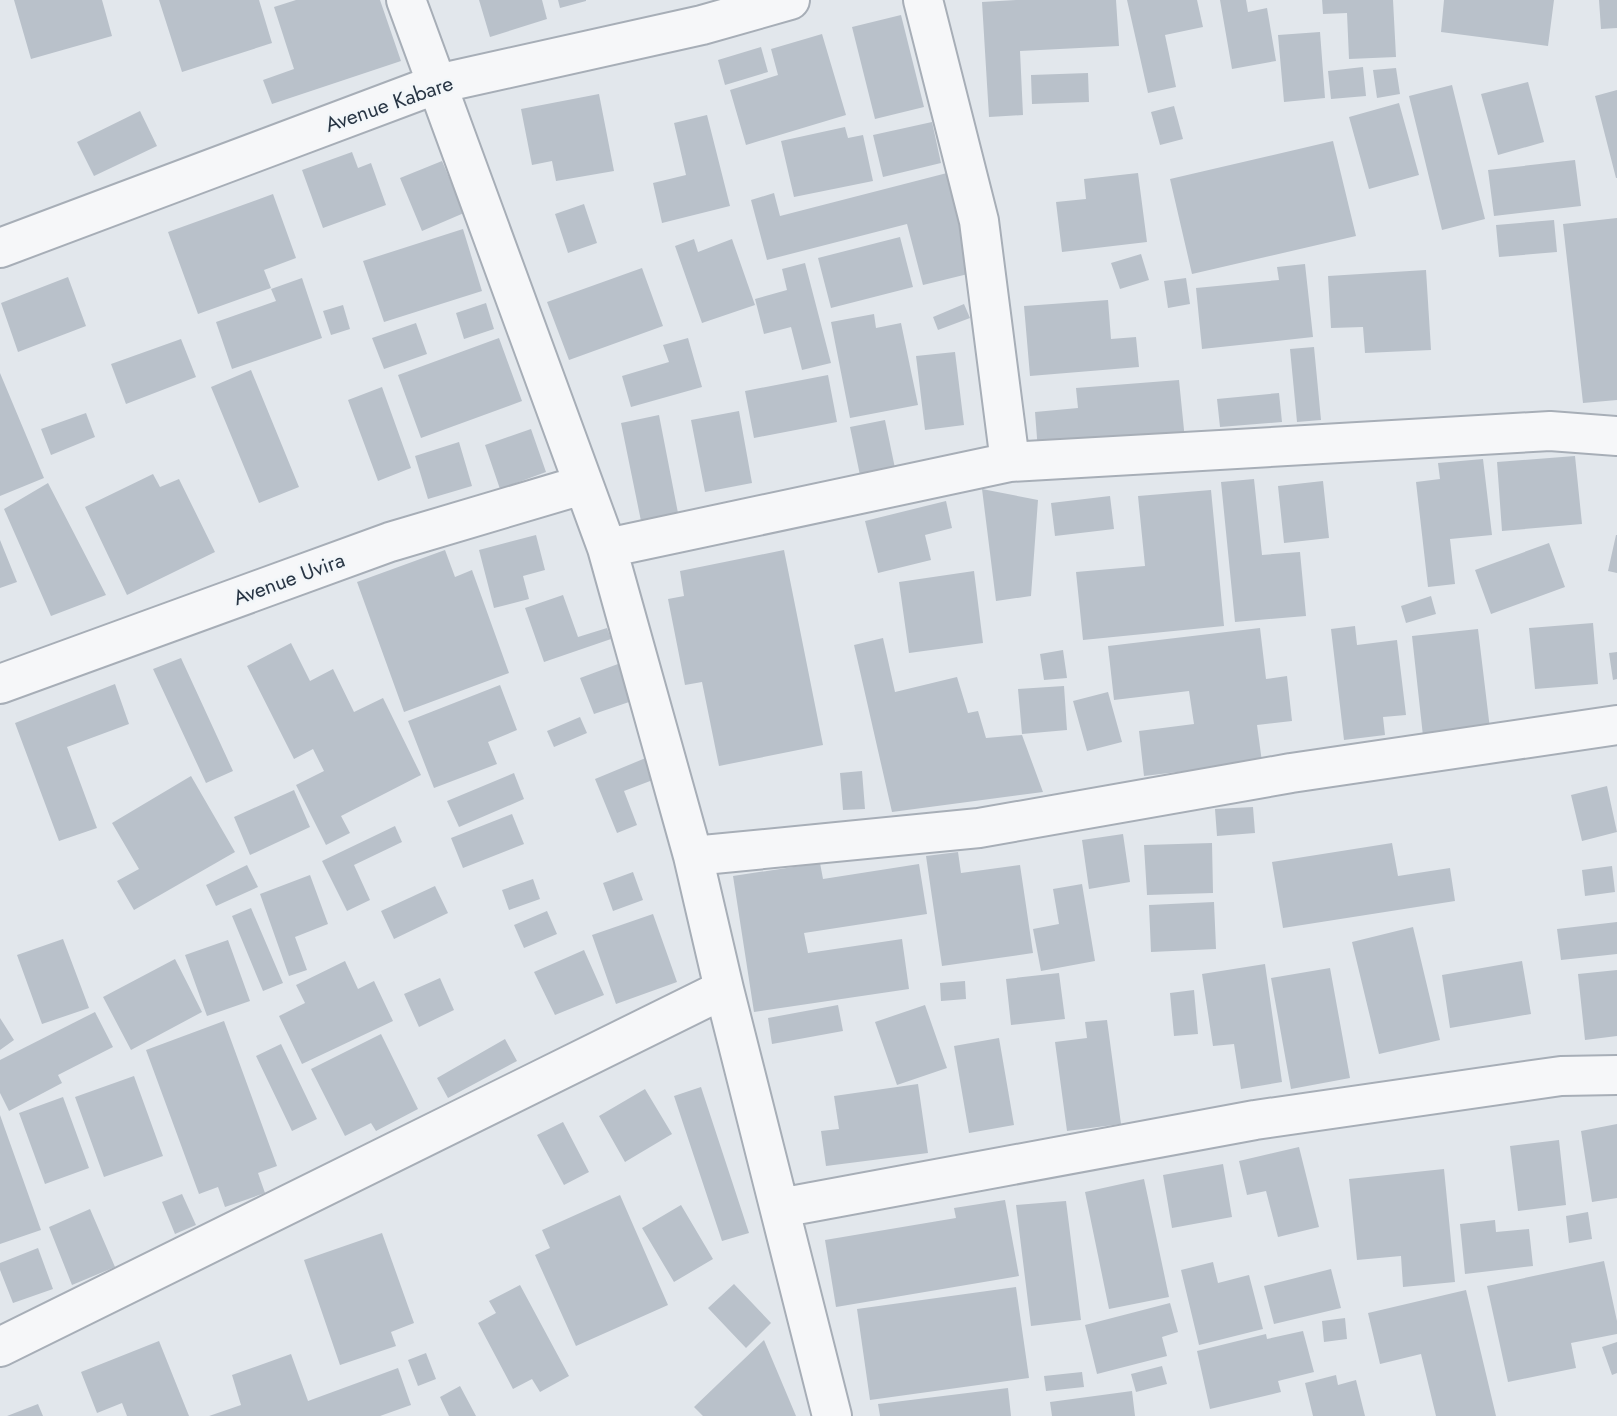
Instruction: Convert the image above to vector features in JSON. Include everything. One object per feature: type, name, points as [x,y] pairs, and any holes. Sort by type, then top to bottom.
[{"type":"street","points":[[406,0],[607,548],[693,856],[832,1416]]},
{"type":"street","name":"Avenue Kabare","points":[[0,248],[437,84],[702,25],[790,0]]},
{"type":"street","points":[[923,0],[979,221],[1010,462]]},
{"type":"street","points":[[607,548],[1010,462],[1550,432],[1617,436]]},
{"type":"street","name":"Avenue Uvira","points":[[0,684],[390,542],[582,485]]},
{"type":"street","points":[[693,856],[979,828],[1290,773],[1617,724]]},
{"type":"street","points":[[0,1347],[724,989]]},
{"type":"street","points":[[780,1208],[1255,1120],[1561,1076],[1617,1075]]},
{"type":"building","points":[[14,0],[102,0],[112,36],[31,59]]},
{"type":"building","points":[[159,0],[259,0],[272,43],[182,72]]},
{"type":"building","points":[[296,0],[380,0],[401,61],[272,104],[263,80],[294,69],[274,7]]},
{"type":"building","points":[[479,0],[542,0],[547,19],[490,37]]},
{"type":"building","points":[[558,0],[586,0],[586,1],[560,8]]},
{"type":"building","points":[[1116,0],[1119,46],[1020,51],[1023,115],[989,117],[982,2]]},
{"type":"building","points":[[1127,0],[1197,0],[1203,27],[1165,35],[1176,87],[1148,93]]},
{"type":"building","points":[[1220,0],[1246,0],[1248,12],[1267,8],[1276,61],[1232,69]]},
{"type":"building","points":[[1322,0],[1393,0],[1396,57],[1349,59],[1347,13],[1323,14]]},
{"type":"building","points":[[1444,0],[1554,0],[1548,46],[1441,32]]},
{"type":"building","points":[[1599,0],[1617,0],[1617,28],[1601,29]]},
{"type":"building","points":[[901,15],[924,107],[875,119],[852,27]]},
{"type":"building","points":[[1320,32],[1325,98],[1284,102],[1278,35]]},
{"type":"building","points":[[822,34],[846,115],[746,145],[730,90],[778,75],[771,49]]},
{"type":"building","points":[[761,47],[768,72],[725,85],[718,60]]},
{"type":"building","points":[[1363,67],[1366,96],[1331,99],[1328,71]]},
{"type":"building","points":[[1396,68],[1400,94],[1377,98],[1373,70]]},
{"type":"building","points":[[1088,73],[1089,102],[1032,104],[1031,75]]},
{"type":"building","points":[[1528,82],[1544,142],[1498,155],[1481,94]]},
{"type":"building","points":[[1452,85],[1485,219],[1442,230],[1409,96]]},
{"type":"building","points":[[1617,90],[1617,178],[1616,178],[1595,96]]},
{"type":"building","points":[[599,94],[614,171],[556,181],[552,161],[532,165],[521,109]]},
{"type":"building","points":[[1399,103],[1419,175],[1369,189],[1349,117]]},
{"type":"building","points":[[1174,106],[1183,139],[1160,145],[1151,112]]},
{"type":"building","points":[[140,111],[157,146],[94,176],[77,142]]},
{"type":"building","points":[[707,115],[730,206],[662,223],[653,183],[686,175],[674,123]]},
{"type":"building","points":[[932,122],[941,163],[883,177],[873,135]]},
{"type":"building","points":[[845,127],[848,138],[863,135],[873,181],[794,197],[781,141]]},
{"type":"building","points":[[1333,141],[1356,236],[1192,274],[1170,179]]},
{"type":"building","points":[[352,152],[358,168],[371,163],[386,205],[323,228],[302,170]]},
{"type":"building","points":[[1575,160],[1581,206],[1494,216],[1488,170]]},
{"type":"building","points":[[442,161],[464,213],[422,231],[400,178]]},
{"type":"building","points":[[947,173],[972,273],[923,285],[907,224],[767,260],[751,200],[774,193],[780,216]]},
{"type":"building","points":[[1138,173],[1147,242],[1062,252],[1056,202],[1086,199],[1084,179]]},
{"type":"building","points":[[273,194],[296,258],[264,270],[271,288],[198,314],[168,232]]},
{"type":"building","points":[[584,204],[597,243],[568,253],[555,214]]},
{"type":"building","points":[[1617,218],[1617,400],[1583,403],[1563,224]]},
{"type":"building","points":[[1554,220],[1557,252],[1499,257],[1496,225]]},
{"type":"building","points":[[463,229],[482,291],[384,322],[363,261]]},
{"type":"building","points":[[900,237],[913,287],[831,308],[818,258]]},
{"type":"building","points":[[694,239],[698,252],[732,239],[755,305],[702,323],[675,246]]},
{"type":"building","points":[[1141,254],[1149,280],[1120,289],[1111,263]]},
{"type":"building","points":[[805,263],[831,363],[802,370],[791,327],[764,334],[755,299],[787,290],[782,269]]},
{"type":"building","points":[[1305,264],[1313,337],[1202,349],[1196,288],[1279,280],[1277,267]]},
{"type":"building","points":[[642,268],[663,326],[569,360],[547,302]]},
{"type":"building","points":[[1426,270],[1431,350],[1365,353],[1363,327],[1331,328],[1328,276]]},
{"type":"building","points":[[68,277],[86,326],[18,352],[1,303]]},
{"type":"building","points":[[302,278],[322,338],[232,369],[216,322],[276,301],[271,289]]},
{"type":"building","points":[[1186,278],[1190,304],[1168,308],[1164,281]]},
{"type":"building","points":[[1108,300],[1111,339],[1136,337],[1139,367],[1030,376],[1024,306]]},
{"type":"building","points":[[486,303],[494,329],[464,339],[456,313]]},
{"type":"building","points":[[964,304],[970,318],[938,330],[933,317]]},
{"type":"building","points":[[343,305],[350,329],[331,335],[323,311]]},
{"type":"building","points":[[874,314],[876,328],[901,323],[918,405],[850,418],[831,322]]},
{"type":"building","points":[[416,323],[427,354],[384,369],[372,338]]},
{"type":"building","points":[[499,338],[522,401],[421,438],[398,375]]},
{"type":"building","points":[[688,338],[702,387],[631,407],[622,376],[669,362],[663,345]]},
{"type":"building","points":[[181,339],[196,377],[126,404],[111,364]]},
{"type":"building","points":[[1314,347],[1321,420],[1297,422],[1290,349]]},
{"type":"building","points":[[955,352],[964,425],[925,430],[916,356]]},
{"type":"building","points":[[251,370],[299,487],[259,503],[211,387]]},
{"type":"building","points":[[0,373],[44,478],[0,496]]},
{"type":"building","points":[[828,375],[837,422],[754,438],[745,391]]},
{"type":"building","points":[[1179,380],[1185,440],[1038,451],[1035,412],[1078,408],[1076,388]]},
{"type":"building","points":[[382,387],[411,468],[378,481],[348,400]]},
{"type":"building","points":[[1279,393],[1282,422],[1220,427],[1217,399]]},
{"type":"building","points":[[739,411],[752,483],[705,492],[691,420]]},
{"type":"building","points":[[86,413],[95,437],[51,455],[41,429]]},
{"type":"building","points":[[659,415],[678,513],[641,521],[621,423]]},
{"type":"building","points":[[885,420],[896,473],[861,480],[850,427]]},
{"type":"building","points":[[531,429],[546,472],[500,489],[485,445]]},
{"type":"building","points":[[459,442],[472,486],[428,499],[415,456]]},
{"type":"building","points":[[1575,456],[1582,524],[1502,531],[1497,462]]},
{"type":"building","points":[[1483,459],[1492,535],[1450,539],[1455,584],[1428,587],[1416,482],[1440,479],[1438,463]]},
{"type":"building","points":[[153,474],[160,487],[179,479],[215,552],[127,595],[85,507]]},
{"type":"building","points":[[1254,479],[1262,555],[1300,552],[1306,616],[1235,622],[1221,482]]},
{"type":"building","points":[[1323,481],[1329,538],[1284,543],[1278,486]]},
{"type":"building","points":[[48,483],[106,595],[51,616],[4,509]]},
{"type":"building","points":[[982,489],[1038,500],[1031,596],[996,601]]},
{"type":"building","points":[[1211,490],[1224,626],[1083,640],[1076,572],[1145,566],[1138,496]]},
{"type":"building","points":[[1110,496],[1114,529],[1055,536],[1051,503]]},
{"type":"building","points":[[946,501],[952,528],[925,535],[931,560],[878,573],[865,521]]},
{"type":"building","points":[[536,535],[545,570],[523,576],[529,599],[494,608],[479,550]]},
{"type":"building","points":[[1617,535],[1617,573],[1608,571]]},
{"type":"building","points":[[0,540],[17,582],[0,588]]},
{"type":"building","points":[[1549,543],[1565,587],[1491,614],[1475,570]]},
{"type":"building","points":[[445,550],[455,577],[472,570],[509,673],[404,712],[357,582]]},
{"type":"building","points":[[784,550],[823,745],[719,766],[702,682],[685,685],[668,599],[684,596],[680,571]]},
{"type":"building","points":[[974,571],[983,643],[909,653],[899,582]]},
{"type":"building","points":[[563,595],[578,637],[607,628],[611,639],[544,662],[525,608]]},
{"type":"building","points":[[1431,596],[1436,614],[1406,623],[1401,606]]},
{"type":"building","points":[[1593,623],[1598,684],[1535,689],[1529,628]]},
{"type":"building","points":[[1355,626],[1357,645],[1397,640],[1406,715],[1383,717],[1385,735],[1344,740],[1331,629]]},
{"type":"building","points":[[1260,628],[1266,679],[1287,676],[1292,721],[1257,725],[1262,762],[1144,776],[1139,731],[1194,724],[1189,691],[1114,700],[1108,646]]},
{"type":"building","points":[[1478,629],[1490,729],[1423,736],[1412,636]]},
{"type":"building","points":[[883,638],[895,692],[957,677],[968,713],[978,711],[986,738],[1022,735],[1043,792],[892,812],[854,645]]},
{"type":"building","points":[[291,643],[310,681],[333,669],[354,712],[383,698],[421,775],[341,816],[350,833],[326,845],[296,785],[324,771],[313,749],[294,759],[247,666]]},
{"type":"building","points":[[1063,650],[1067,678],[1044,680],[1040,654]]},
{"type":"building","points":[[1617,652],[1617,679],[1613,680],[1609,653]]},
{"type":"building","points":[[181,658],[233,771],[206,783],[153,669]]},
{"type":"building","points":[[618,664],[632,701],[594,714],[580,678]]},
{"type":"building","points":[[115,684],[129,724],[67,747],[97,828],[59,841],[15,723]]},
{"type":"building","points":[[500,685],[517,730],[488,742],[497,764],[434,788],[408,721]]},
{"type":"building","points":[[1064,686],[1067,730],[1022,734],[1018,689]]},
{"type":"building","points":[[1108,692],[1122,742],[1087,751],[1073,701]]},
{"type":"building","points":[[580,717],[587,733],[554,747],[547,731]]},
{"type":"building","points":[[648,757],[658,778],[624,791],[637,825],[617,833],[595,779]]},
{"type":"building","points":[[862,771],[865,809],[843,810],[840,773]]},
{"type":"building","points":[[514,773],[524,799],[459,827],[447,801]]},
{"type":"building","points":[[191,776],[235,852],[134,910],[117,881],[139,869],[112,823]]},
{"type":"building","points":[[1607,786],[1617,832],[1582,841],[1571,795]]},
{"type":"building","points":[[294,790],[310,827],[250,855],[234,817]]},
{"type":"building","points":[[1253,807],[1255,833],[1217,836],[1215,809]]},
{"type":"building","points":[[512,814],[524,844],[463,868],[451,838]]},
{"type":"building","points":[[395,826],[402,842],[354,865],[370,900],[347,911],[322,861]]},
{"type":"building","points":[[1123,834],[1130,882],[1089,889],[1082,840]]},
{"type":"building","points":[[1212,843],[1213,893],[1147,895],[1144,845]]},
{"type":"building","points":[[1392,843],[1398,876],[1450,868],[1455,901],[1283,928],[1272,862]]},
{"type":"building","points":[[958,852],[961,873],[1020,865],[1033,953],[942,966],[926,856]]},
{"type":"building","points":[[820,863],[823,879],[919,864],[927,914],[804,933],[808,953],[902,939],[909,989],[754,1012],[733,876]]},
{"type":"building","points":[[247,865],[258,887],[216,906],[206,885]]},
{"type":"building","points":[[1612,866],[1615,892],[1585,896],[1582,870]]},
{"type":"building","points":[[633,872],[643,900],[613,911],[603,883]]},
{"type":"building","points":[[310,875],[328,924],[295,937],[307,970],[289,976],[260,894]]},
{"type":"building","points":[[533,879],[540,899],[509,910],[502,890]]},
{"type":"building","points":[[1082,884],[1095,961],[1041,971],[1033,929],[1059,924],[1053,889]]},
{"type":"building","points":[[435,886],[448,913],[394,939],[381,911]]},
{"type":"building","points":[[1214,902],[1216,949],[1151,952],[1149,905]]},
{"type":"building","points":[[251,908],[283,983],[263,991],[232,916]]},
{"type":"building","points":[[547,911],[557,934],[524,948],[514,925]]},
{"type":"building","points":[[653,914],[677,982],[616,1004],[592,935]]},
{"type":"building","points":[[1617,922],[1617,954],[1561,960],[1557,929]]},
{"type":"building","points":[[1413,927],[1440,1040],[1379,1054],[1352,942]]},
{"type":"building","points":[[63,939],[89,1008],[42,1024],[17,955]]},
{"type":"building","points":[[228,940],[250,1001],[207,1016],[185,955]]},
{"type":"building","points":[[584,950],[604,995],[555,1015],[534,972]]},
{"type":"building","points":[[175,959],[202,1012],[131,1050],[103,997]]},
{"type":"building","points":[[345,961],[358,989],[374,981],[393,1021],[302,1064],[279,1016],[305,1003],[296,985]]},
{"type":"building","points":[[1522,961],[1531,1014],[1450,1028],[1442,975]]},
{"type":"building","points":[[1265,964],[1282,1082],[1241,1089],[1234,1044],[1213,1046],[1202,974]]},
{"type":"building","points":[[1330,968],[1350,1078],[1291,1089],[1271,978]]},
{"type":"building","points":[[1617,970],[1617,1036],[1585,1040],[1578,974]]},
{"type":"building","points":[[1059,973],[1065,1019],[1011,1025],[1006,979]]},
{"type":"building","points":[[440,978],[454,1010],[419,1027],[404,994]]},
{"type":"building","points":[[965,981],[966,999],[941,1001],[940,983]]},
{"type":"building","points":[[1194,990],[1198,1034],[1174,1036],[1170,993]]},
{"type":"building","points":[[838,1005],[843,1031],[772,1044],[768,1018]]},
{"type":"building","points":[[925,1005],[947,1068],[897,1085],[875,1022]]},
{"type":"building","points":[[95,1012],[113,1047],[58,1075],[62,1083],[9,1111],[0,1093],[0,1060]]},
{"type":"building","points":[[0,1018],[14,1040],[0,1050]]},
{"type":"building","points":[[1107,1020],[1121,1124],[1067,1131],[1055,1042],[1087,1038],[1085,1022]]},
{"type":"building","points":[[224,1021],[277,1166],[258,1173],[265,1193],[225,1207],[218,1187],[199,1194],[146,1050]]},
{"type":"building","points":[[381,1034],[418,1109],[376,1131],[371,1123],[345,1136],[311,1069]]},
{"type":"building","points":[[999,1038],[1014,1125],[969,1133],[954,1046]]},
{"type":"building","points":[[505,1039],[517,1061],[448,1098],[437,1078]]},
{"type":"building","points":[[281,1044],[317,1119],[292,1131],[256,1056]]},
{"type":"building","points":[[134,1076],[163,1156],[104,1177],[75,1097]]},
{"type":"building","points":[[918,1084],[928,1153],[826,1166],[821,1131],[839,1129],[834,1096]]},
{"type":"building","points":[[701,1087],[749,1233],[722,1241],[674,1096]]},
{"type":"building","points":[[645,1089],[672,1134],[625,1162],[599,1116]]},
{"type":"building","points":[[63,1097],[89,1168],[45,1184],[19,1113]]},
{"type":"building","points":[[0,1115],[41,1230],[0,1244]]},
{"type":"building","points":[[563,1122],[589,1172],[564,1185],[537,1135]]},
{"type":"building","points":[[1617,1124],[1617,1198],[1592,1202],[1581,1131]]},
{"type":"building","points":[[1559,1140],[1566,1205],[1518,1211],[1510,1146]]},
{"type":"building","points":[[1299,1147],[1319,1227],[1278,1237],[1266,1191],[1247,1195],[1239,1161]]},
{"type":"building","points":[[1223,1164],[1232,1217],[1172,1228],[1163,1175]]},
{"type":"building","points":[[1444,1169],[1455,1282],[1403,1287],[1401,1256],[1357,1260],[1349,1179]]},
{"type":"building","points":[[1144,1179],[1169,1297],[1109,1309],[1085,1192]]},
{"type":"building","points":[[182,1194],[196,1225],[175,1234],[162,1202]]},
{"type":"building","points":[[620,1195],[668,1305],[576,1346],[535,1255],[550,1248],[542,1230]]},
{"type":"building","points":[[1005,1200],[1019,1276],[836,1307],[825,1240],[956,1218],[954,1208]]},
{"type":"building","points":[[1066,1201],[1081,1320],[1031,1326],[1016,1205]]},
{"type":"building","points":[[681,1205],[713,1259],[674,1282],[642,1228]]},
{"type":"building","points":[[90,1209],[115,1267],[72,1285],[49,1227]]},
{"type":"building","points":[[1588,1212],[1592,1239],[1569,1243],[1566,1216]]},
{"type":"building","points":[[1495,1220],[1496,1232],[1529,1229],[1533,1266],[1465,1274],[1460,1224]]},
{"type":"building","points":[[382,1233],[414,1323],[391,1332],[396,1346],[340,1365],[304,1260]]},
{"type":"building","points":[[38,1248],[53,1289],[13,1303],[0,1270],[0,1263]]},
{"type":"building","points":[[1604,1261],[1617,1321],[1617,1334],[1571,1343],[1576,1368],[1508,1382],[1487,1286]]},
{"type":"building","points":[[1213,1262],[1218,1283],[1249,1275],[1263,1329],[1199,1345],[1181,1270]]},
{"type":"building","points":[[1331,1269],[1341,1308],[1274,1324],[1264,1286]]},
{"type":"building","points":[[734,1284],[771,1323],[746,1348],[708,1308]]},
{"type":"building","points":[[520,1285],[569,1376],[540,1392],[532,1379],[513,1389],[478,1323],[496,1313],[489,1301]]},
{"type":"building","points":[[1016,1287],[1029,1378],[870,1400],[857,1309]]},
{"type":"building","points":[[1466,1290],[1496,1416],[1436,1416],[1421,1354],[1380,1364],[1368,1313]]},
{"type":"building","points":[[1170,1303],[1178,1332],[1162,1337],[1167,1356],[1097,1374],[1085,1325]]},
{"type":"building","points":[[1345,1318],[1347,1339],[1324,1342],[1322,1321]]},
{"type":"building","points":[[1303,1331],[1314,1372],[1278,1381],[1281,1392],[1210,1409],[1197,1351],[1266,1334],[1267,1339]]},
{"type":"building","points":[[764,1340],[796,1416],[703,1416],[694,1407]]},
{"type":"building","points":[[159,1341],[189,1416],[127,1416],[122,1403],[97,1413],[81,1372]]},
{"type":"building","points":[[1617,1342],[1617,1373],[1612,1375],[1602,1347]]},
{"type":"building","points":[[426,1353],[436,1379],[418,1386],[408,1360]]},
{"type":"building","points":[[291,1354],[308,1401],[398,1368],[411,1405],[380,1416],[209,1416],[241,1405],[232,1375]]},
{"type":"building","points":[[1162,1366],[1167,1384],[1136,1392],[1131,1374]]},
{"type":"building","points":[[1082,1372],[1084,1387],[1046,1391],[1044,1376]]},
{"type":"building","points":[[1336,1375],[1338,1385],[1356,1380],[1365,1416],[1313,1416],[1305,1383]]},
{"type":"building","points":[[460,1386],[476,1416],[449,1416],[440,1397]]},
{"type":"building","points":[[1008,1388],[1011,1416],[880,1416],[878,1404]]},
{"type":"building","points":[[1132,1391],[1135,1416],[1052,1416],[1050,1402]]},
{"type":"building","points":[[38,1404],[43,1416],[7,1416]]}]
